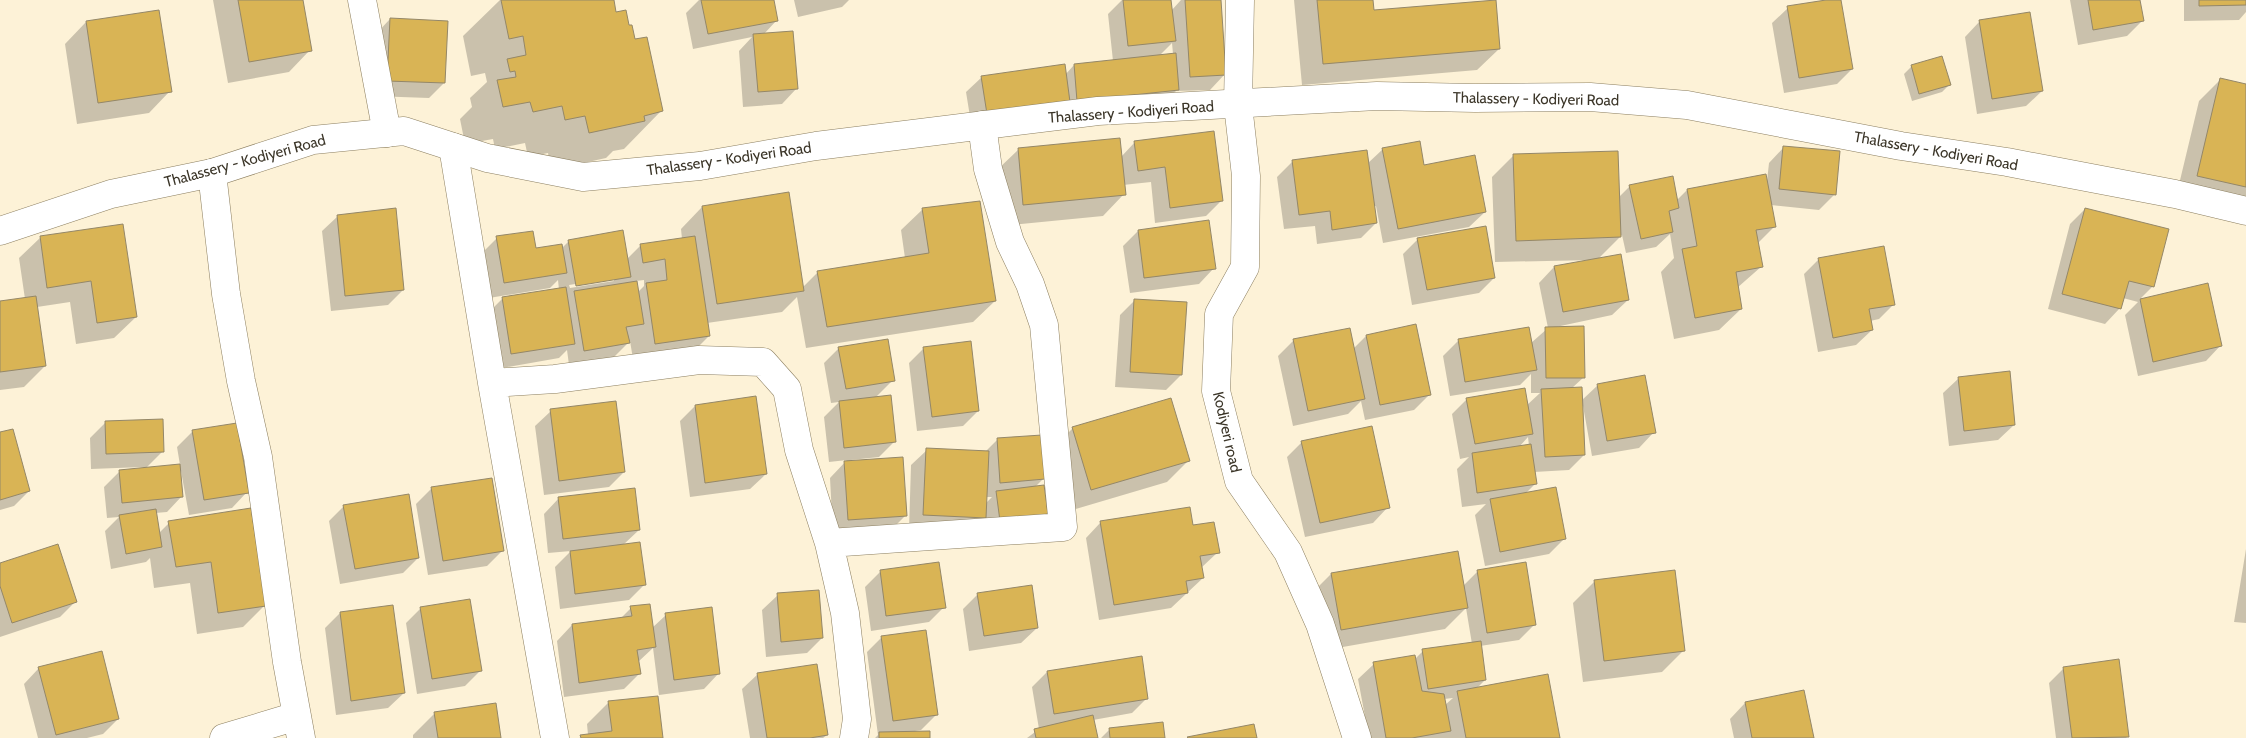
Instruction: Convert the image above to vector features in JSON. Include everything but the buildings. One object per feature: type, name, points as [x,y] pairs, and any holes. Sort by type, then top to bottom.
[{"type":"street","points":[[362,0],[387,133]]},
{"type":"street","name":"Kodiyeri road","points":[[1240,0],[1238,105],[1246,176],[1246,267],[1219,314],[1216,391],[1238,481],[1288,552],[1320,624],[1357,738]]},
{"type":"street","name":"Thalassery - Kodiyeri Road","points":[[0,231],[111,194],[212,173],[314,140],[404,131],[487,158],[583,177],[700,166],[816,146],[1098,110],[1238,105],[1376,96],[1475,98],[1590,97],[1687,105],[1901,146],[2007,162],[2176,194],[2246,211]]},
{"type":"street","points":[[829,543],[1063,527],[1044,325],[1030,284],[1010,242],[988,169],[982,125]]},
{"type":"street","points":[[453,147],[492,383],[555,738]]},
{"type":"street","points":[[212,173],[226,294],[241,381],[258,457],[299,727],[224,738]]},
{"type":"street","points":[[492,383],[555,379],[699,360],[763,362],[786,389],[799,450],[829,543],[845,613],[857,719],[854,738]]}]
